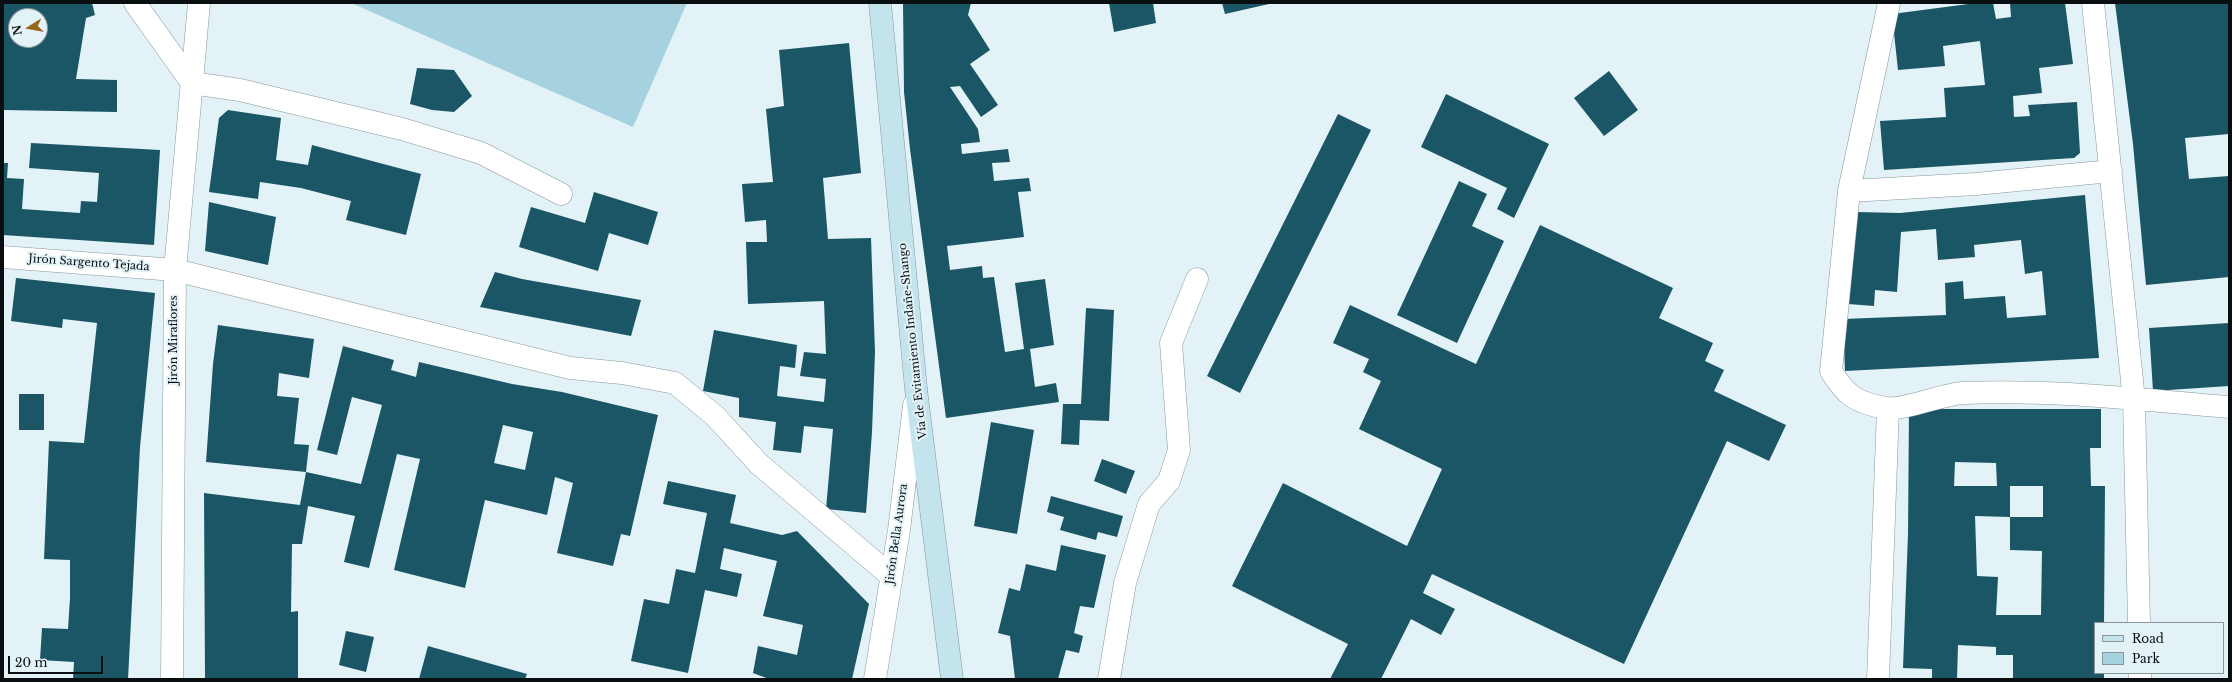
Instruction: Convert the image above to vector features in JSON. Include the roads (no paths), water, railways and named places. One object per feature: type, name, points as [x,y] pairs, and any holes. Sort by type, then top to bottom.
[{"type":"main road","name":"Vía de Evitamiento Indañe-Shango","points":[[880,3],[916,389],[952,679]]},
{"type":"street","points":[[135,3],[192,84],[240,90],[402,129],[481,153],[561,194]]},
{"type":"street","name":"Jirón Miraflores","points":[[172,679],[175,270],[199,3]]},
{"type":"street","points":[[1889,3],[1849,191],[1831,372],[1843,391],[1865,404],[1888,409],[1961,393],[2052,392],[2229,407]]},
{"type":"street","points":[[2093,3],[2134,400],[2139,622]]},
{"type":"street","points":[[1849,191],[1976,184],[2111,171]]},
{"type":"street","name":"Jirón Sargento Tejada","points":[[3,257],[175,270],[570,368],[622,373],[675,383],[715,416],[758,464],[891,576]]},
{"type":"street","points":[[1109,679],[1125,583],[1149,504],[1169,481],[1179,450],[1171,343],[1197,279]]},
{"type":"street","name":"Jirón Bella Aurora","points":[[875,679],[891,576],[916,389]]},
{"type":"street","points":[[1878,679],[1888,409]]}]
